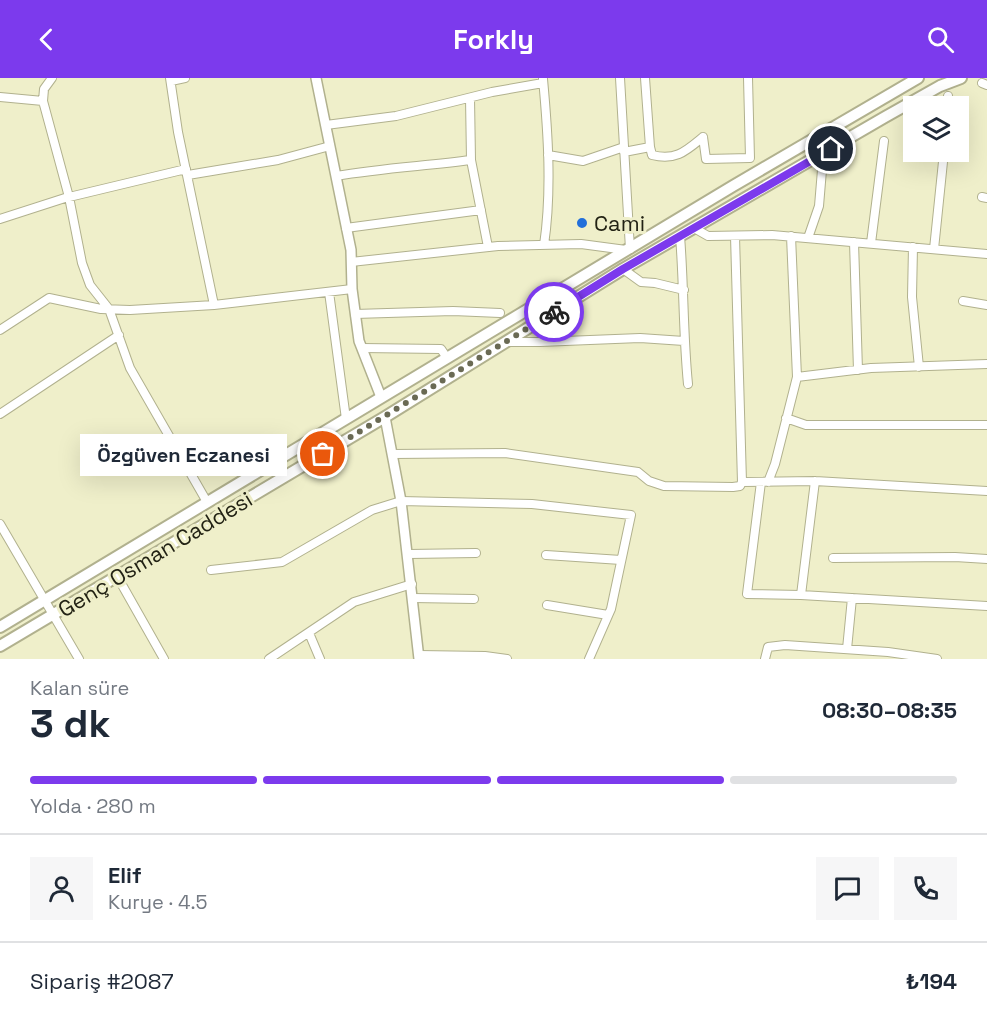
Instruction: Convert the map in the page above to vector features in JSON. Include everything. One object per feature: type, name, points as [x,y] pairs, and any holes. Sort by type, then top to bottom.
[{"type":"main road","name":"Genç Osman Caddesi","points":[[0,627],[381,397],[918,78]]},
{"type":"main road","name":"Genç Osman Caddesi","points":[[0,646],[385,417],[623,269],[931,91],[961,78]]},
{"type":"street","points":[[52,78],[44,89],[43,101],[69,197],[82,263],[90,285],[110,309],[130,368],[207,502]]},
{"type":"street","points":[[185,78],[170,80],[178,132],[214,305]]},
{"type":"street","points":[[316,78],[346,228],[355,314],[362,348],[381,397]]},
{"type":"street","points":[[351,262],[488,247],[544,244],[581,244],[629,249],[620,78]]},
{"type":"street","points":[[645,78],[652,155],[663,158],[681,155],[703,137],[706,159],[750,158],[748,78]]},
{"type":"street","points":[[326,125],[396,116],[543,80],[548,155],[547,224],[544,244]]},
{"type":"street","points":[[0,98],[43,101]]},
{"type":"street","points":[[470,98],[471,160],[488,247]]},
{"type":"street","points":[[871,243],[884,141]]},
{"type":"street","points":[[0,219],[69,197],[187,172],[278,160],[330,146]]},
{"type":"street","points":[[548,155],[583,161],[624,150],[650,147]]},
{"type":"street","points":[[336,176],[370,170],[471,160]]},
{"type":"street","points":[[934,249],[943,162]]},
{"type":"street","points":[[808,238],[819,206],[822,170]]},
{"type":"street","points":[[346,228],[481,210]]},
{"type":"street","points":[[694,228],[708,236],[791,236],[987,254]]},
{"type":"street","points":[[680,236],[688,384]]},
{"type":"street","points":[[393,454],[505,453],[638,471],[649,482],[664,486],[740,486],[742,482],[735,236]]},
{"type":"street","points":[[791,236],[797,377],[775,464],[765,482],[747,594],[987,606]]},
{"type":"street","points":[[854,242],[858,370]]},
{"type":"street","points":[[913,247],[912,297],[919,367]]},
{"type":"street","points":[[623,269],[641,282],[684,290]]},
{"type":"street","points":[[0,330],[49,298],[110,309],[130,310],[214,305],[352,289]]},
{"type":"street","points":[[329,292],[346,419]]},
{"type":"street","points":[[963,301],[987,304]]},
{"type":"street","points":[[355,314],[453,311],[500,313]]},
{"type":"street","points":[[0,414],[119,335]]},
{"type":"street","points":[[507,342],[640,338],[684,341]]},
{"type":"street","points":[[362,348],[441,349],[447,358]]},
{"type":"street","points":[[797,377],[858,370],[987,364]]},
{"type":"street","points":[[385,417],[409,554],[419,657],[507,659]]},
{"type":"street","points":[[786,418],[806,425],[987,425]]},
{"type":"street","points":[[742,482],[814,481],[987,491]]},
{"type":"street","points":[[801,595],[814,481]]},
{"type":"street","points":[[211,570],[282,562],[372,510],[401,501],[532,504],[631,515],[608,615],[589,659]]},
{"type":"street","points":[[0,524],[80,659]]},
{"type":"street","points":[[409,554],[476,553]]},
{"type":"street","points":[[546,555],[621,560]]},
{"type":"street","points":[[833,558],[955,557],[987,560]]},
{"type":"street","points":[[117,576],[164,659]]},
{"type":"street","points":[[269,659],[354,602],[412,584]]},
{"type":"street","points":[[413,598],[474,599]]},
{"type":"street","points":[[847,649],[852,598]]},
{"type":"street","points":[[547,605],[608,615]]},
{"type":"street","points":[[309,633],[320,659]]},
{"type":"street","points":[[765,659],[768,647],[785,645],[937,659]]},
{"type":"way so far","points":[[323,454],[554,312]]},
{"type":"place","name":"Cami","points":[[582,223]]},
{"type":"place","name":"Özgüven Eczanesi","points":[[323,454]]},
{"type":"route","points":[[554,312],[623,269],[831,149]]}]
